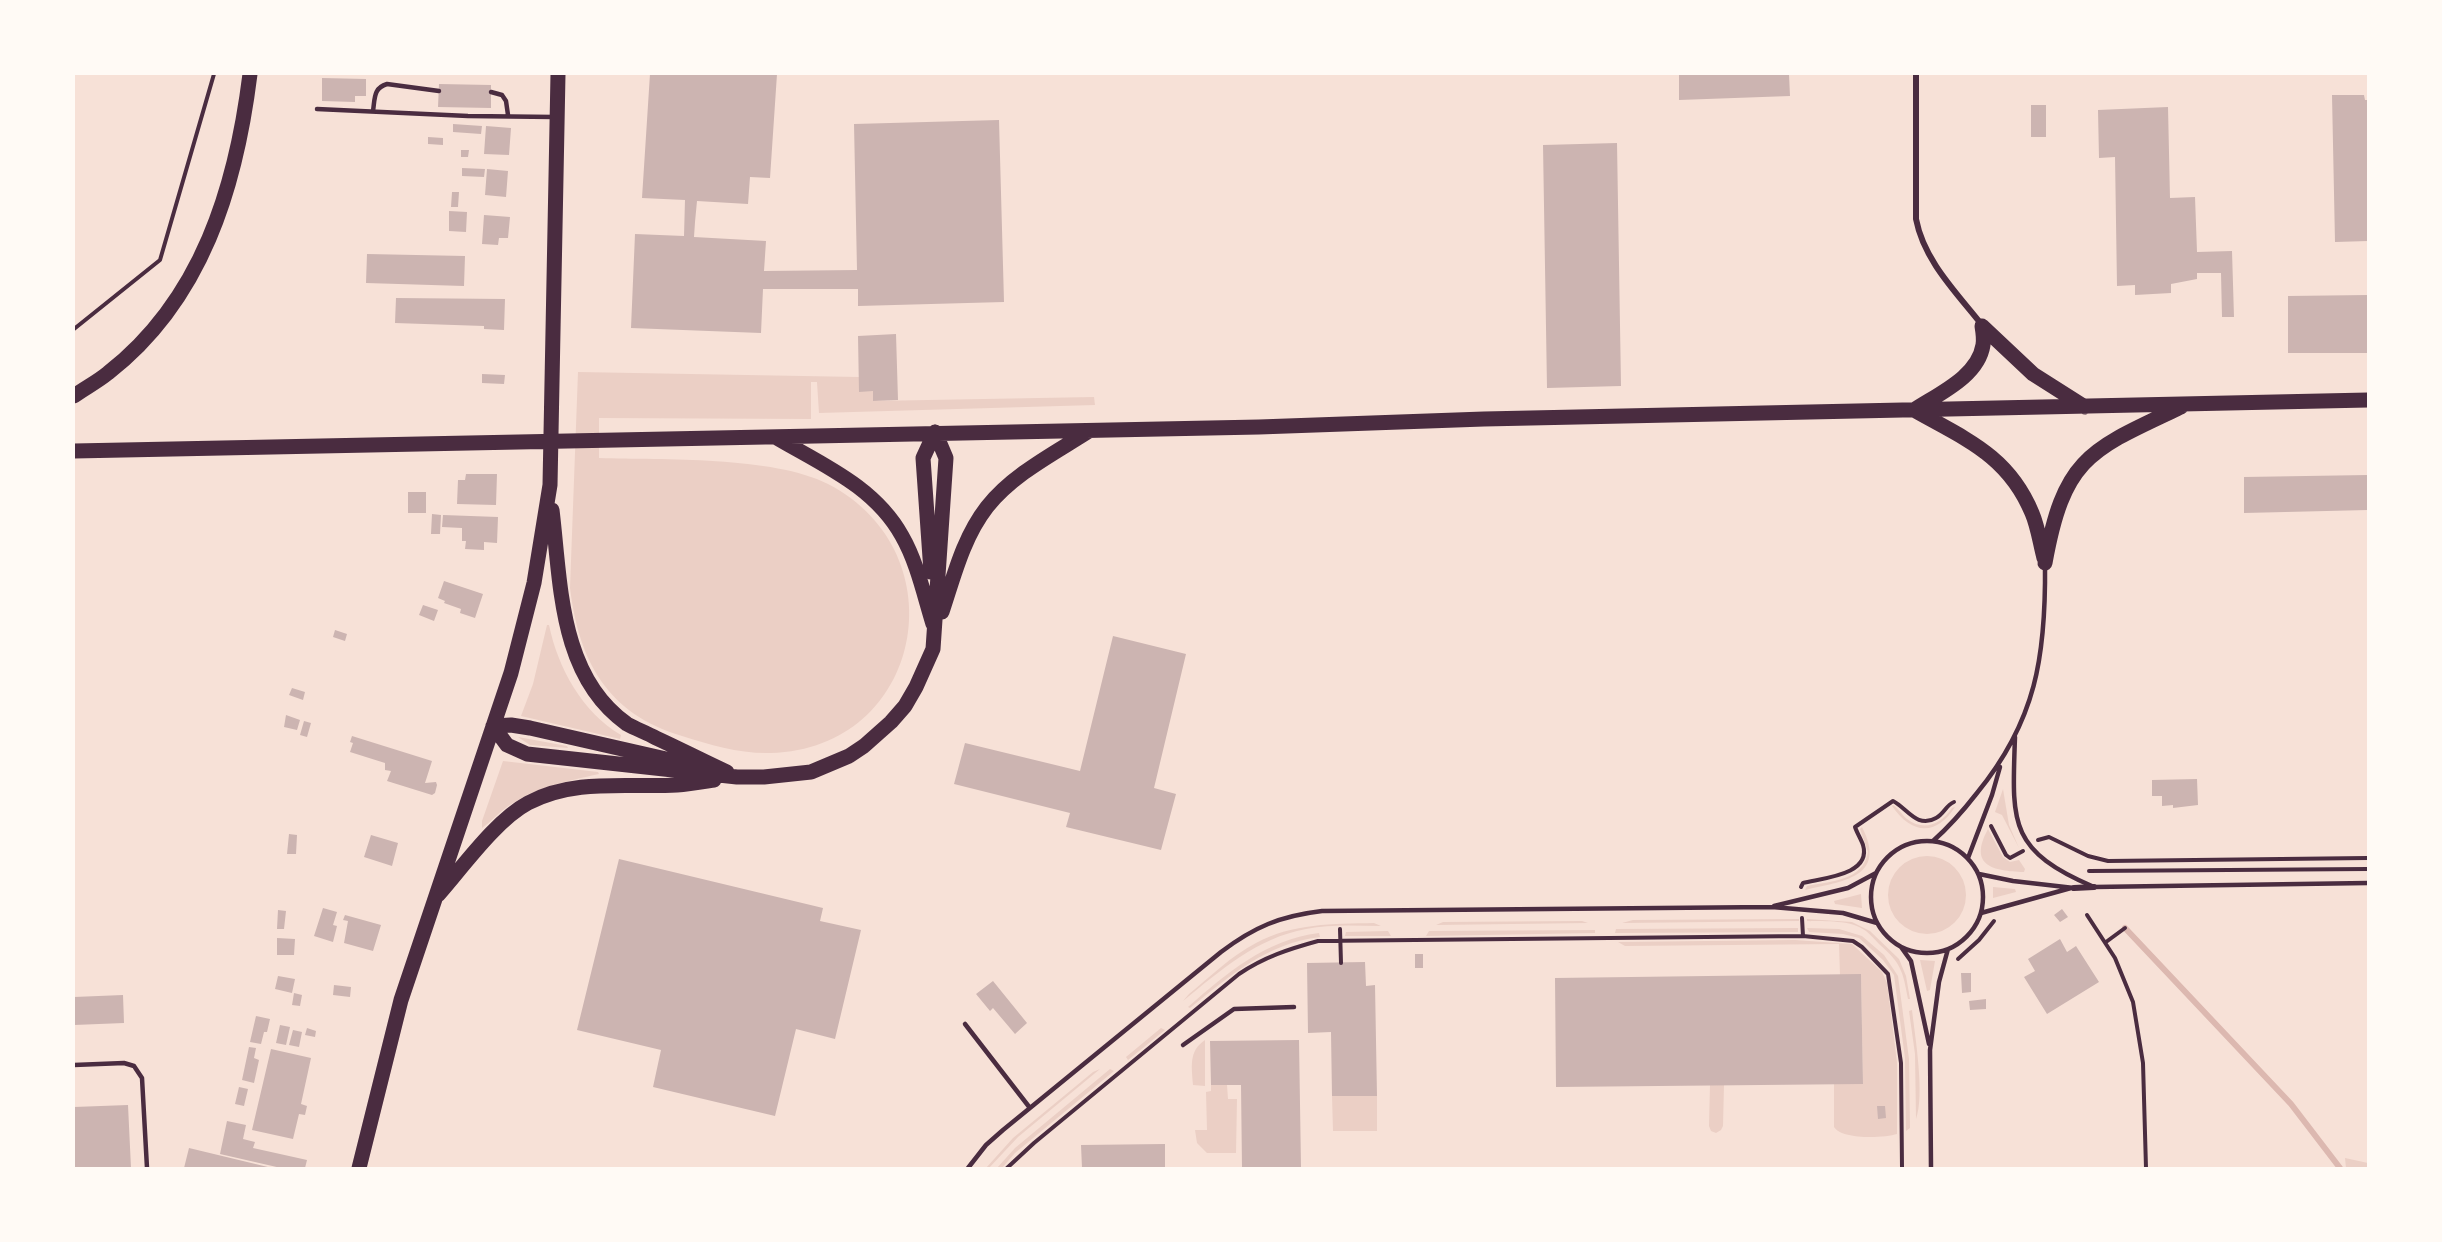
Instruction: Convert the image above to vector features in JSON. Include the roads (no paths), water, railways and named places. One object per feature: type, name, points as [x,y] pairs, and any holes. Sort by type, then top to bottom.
[{"type":"main road","points":[[74,396],[108,373],[143,341],[171,308],[194,271],[214,230],[229,188],[246,109],[250,74]]},
{"type":"main road","points":[[359,1168],[401,1000],[511,673],[541,548],[549,485],[558,74]]},
{"type":"main road","points":[[1982,326],[2033,374],[2085,406]]},
{"type":"main road","points":[[1914,410],[1960,380],[1975,365],[1983,346],[1982,326]]},
{"type":"main road","points":[[74,451],[2368,400]]},
{"type":"main road","points":[[2045,563],[2060,498],[2076,470],[2096,450],[2120,435],[2187,404]]},
{"type":"main road","points":[[1914,410],[1980,447],[2003,466],[2021,490],[2033,515],[2045,563]]},
{"type":"main road","points":[[936,632],[959,558],[971,532],[987,507],[1028,471],[1090,430]]},
{"type":"main road","points":[[935,432],[922,458],[936,632]]},
{"type":"main road","points":[[434,900],[497,828],[527,804],[557,792],[615,784],[677,785],[737,777],[790,776],[811,772],[849,756],[891,722],[916,687],[933,649],[936,632],[946,458],[935,432]]},
{"type":"main road","points":[[776,437],[847,478],[881,505],[903,537],[936,632]]},
{"type":"main road","points":[[549,485],[564,616],[571,643],[584,674],[607,705],[628,724],[737,777]]},
{"type":"main road","points":[[493,726],[511,725],[530,728],[641,752],[737,777]]},
{"type":"main road","points":[[493,726],[507,745],[526,754],[737,777]]},
{"type":"street","points":[[1916,74],[1916,219],[1919,236],[1938,269],[1982,326]]},
{"type":"street","points":[[2074,888],[2094,887]]},
{"type":"lane","points":[[373,111],[376,91],[380,86],[387,84],[439,92]]},
{"type":"lane","points":[[491,92],[502,95],[506,101],[508,115]]},
{"type":"lane","points":[[317,109],[468,116],[556,117]]},
{"type":"lane","points":[[1933,841],[1956,820],[2001,763],[2015,737],[2027,706],[2041,655],[2045,616],[2045,563]]},
{"type":"lane","points":[[2015,737],[2013,803],[2022,833],[2037,854],[2049,864],[2094,887],[2368,883]]},
{"type":"lane","points":[[1968,858],[1992,795],[2001,763]]},
{"type":"lane","points":[[1919,841],[1933,841],[1952,846],[1968,858],[1983,886],[1981,913],[1969,935],[1948,949],[1932,953],[1916,952],[1901,947],[1887,937],[1877,923],[1872,907],[1871,889],[1876,873],[1892,853],[1905,845],[1919,841]]},
{"type":"lane","points":[[1772,907],[1848,888],[1876,873]]},
{"type":"lane","points":[[1978,874],[2074,888]]},
{"type":"lane","points":[[1981,913],[2074,888]]},
{"type":"lane","points":[[968,1168],[986,1145],[1221,952],[1241,937],[1283,917],[1322,911],[1772,907],[1843,913],[1877,923]]},
{"type":"lane","points":[[1901,947],[1911,961],[1930,1050]]},
{"type":"lane","points":[[1931,1168],[1930,1050],[1939,982],[1948,949]]},
{"type":"lane","points":[[1183,1045],[1234,1009],[1294,1007]]},
{"type":"lane","points":[[965,1024],[1030,1108]]},
{"type":"lane","points":[[74,1065],[124,1063],[134,1066],[141,1078],[147,1168]]},
{"type":"waterway","points":[[2125,928],[2291,1104],[2340,1168]]}]
